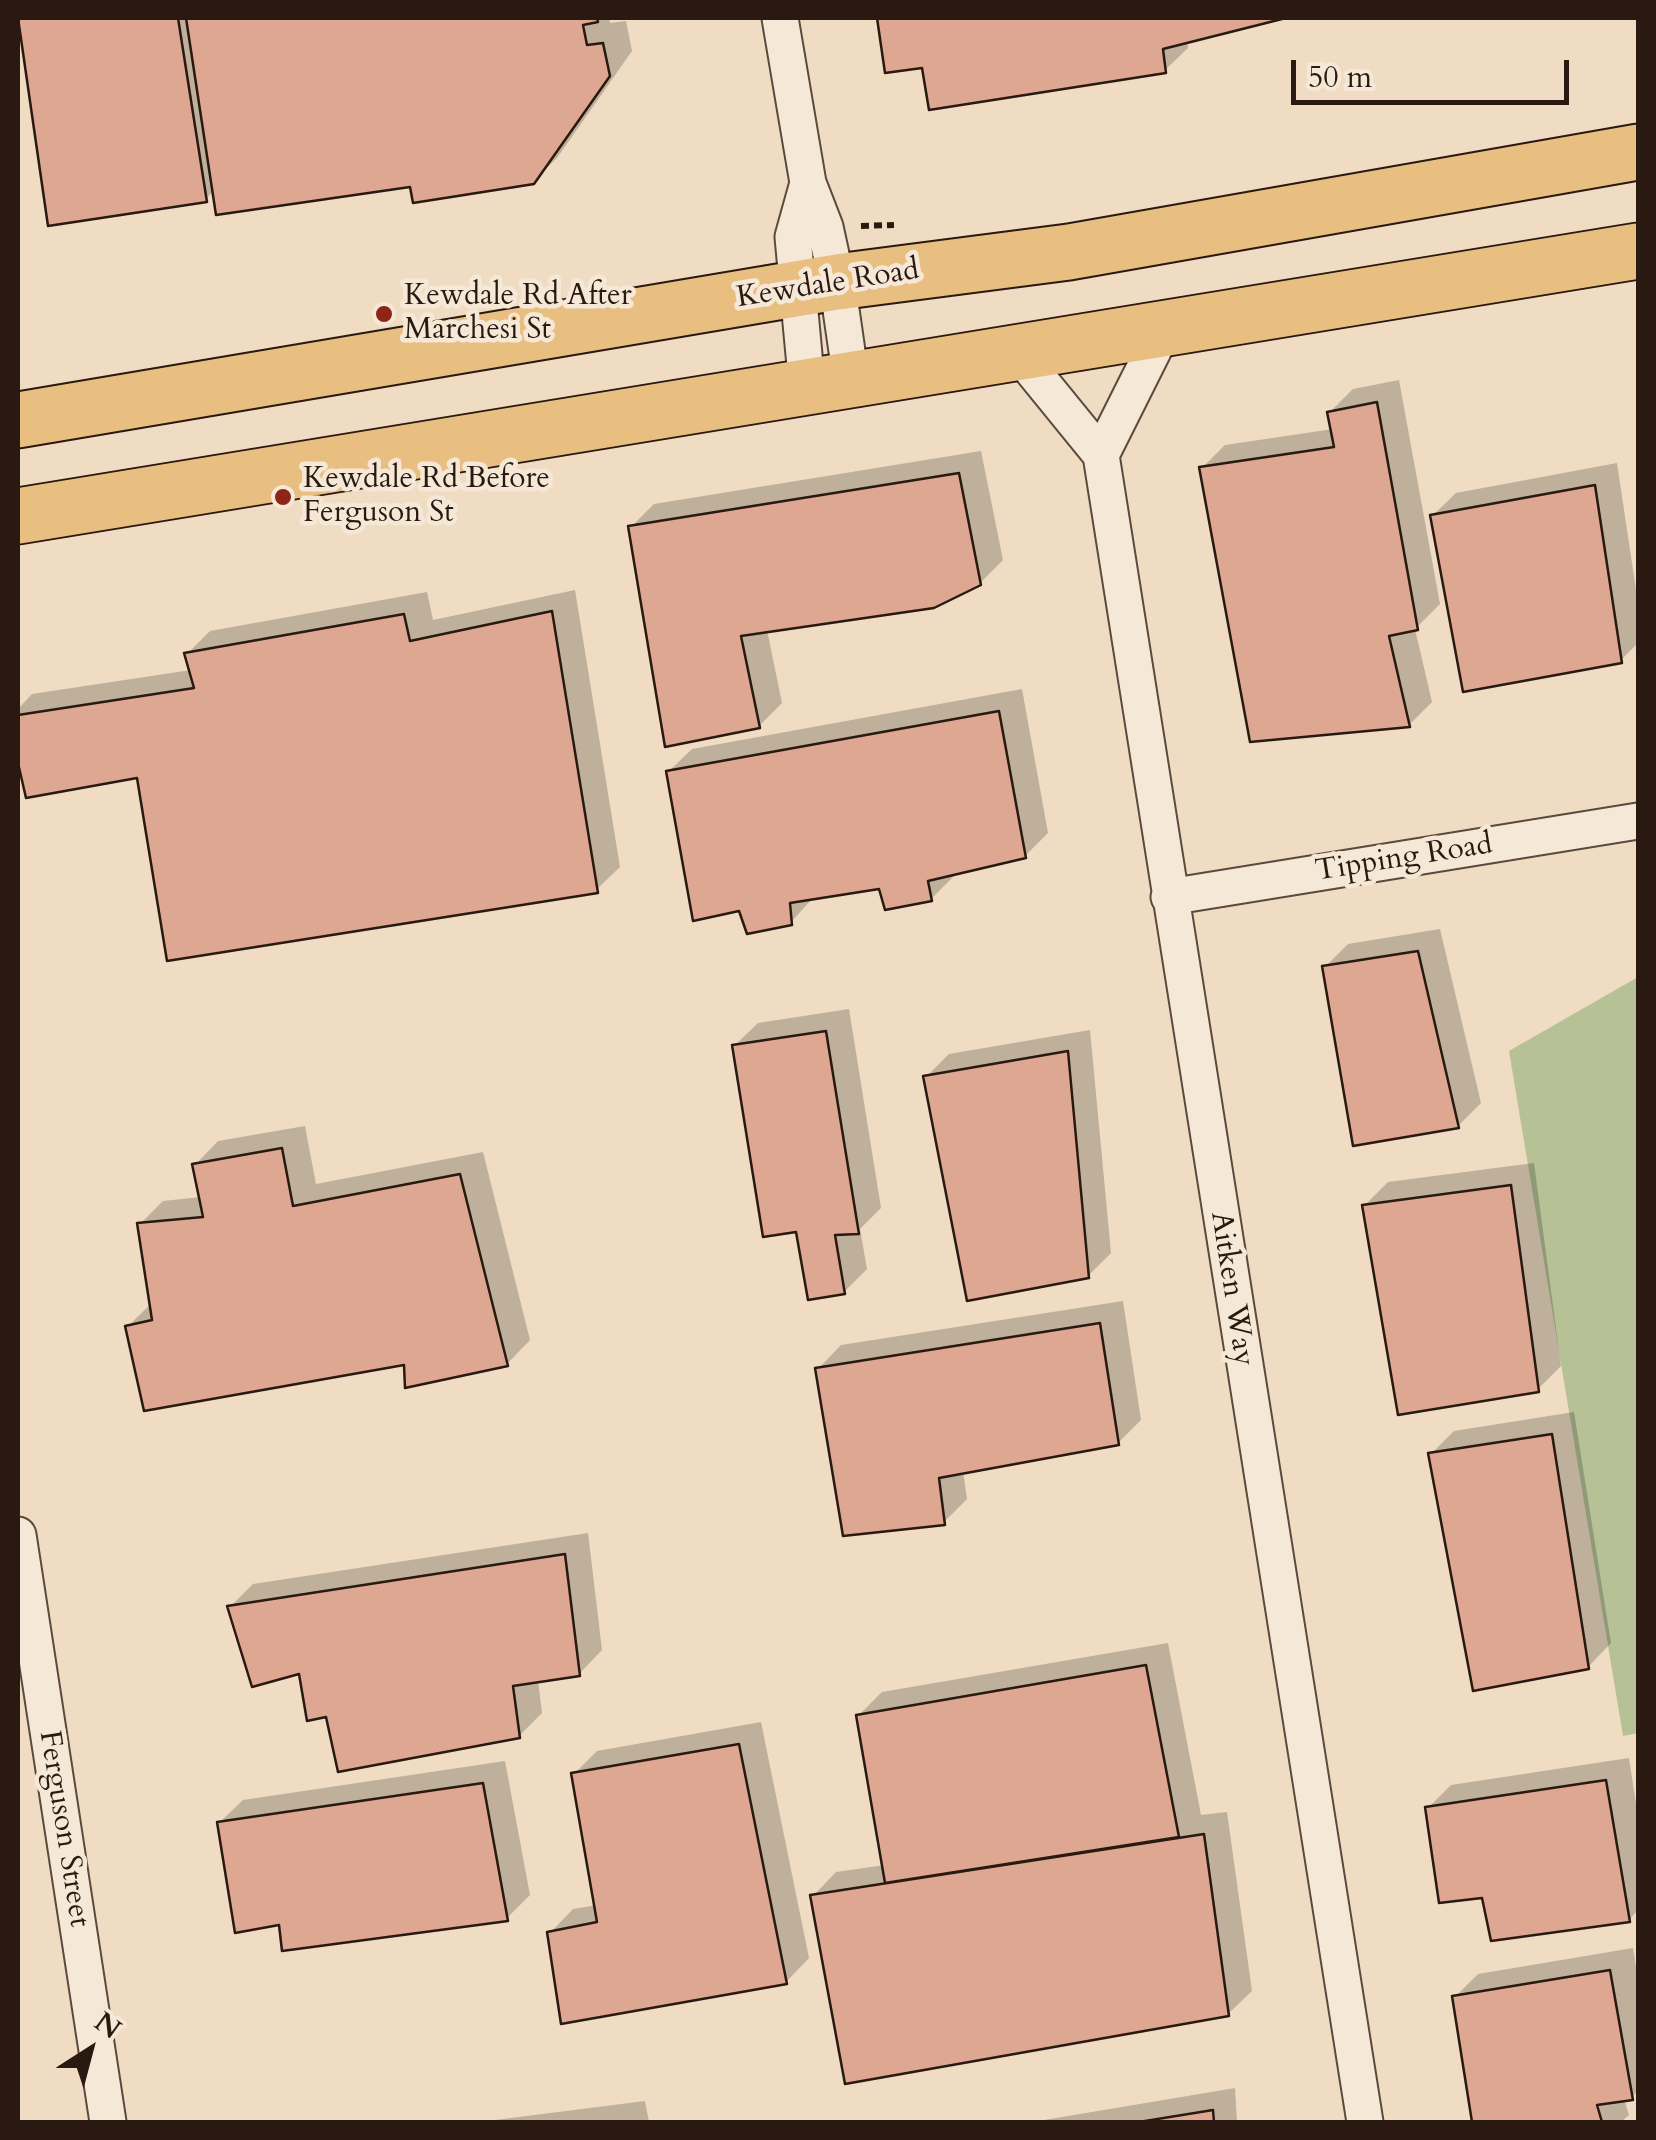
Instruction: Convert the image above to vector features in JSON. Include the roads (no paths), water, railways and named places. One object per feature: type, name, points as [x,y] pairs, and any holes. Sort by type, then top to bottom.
[{"type":"main road","name":"Kewdale Road","points":[[18,420],[817,285],[1069,252],[1638,152]]},
{"type":"main road","points":[[18,516],[1638,250]]},
{"type":"street","points":[[780,18],[808,183],[794,237],[817,285],[829,383]]},
{"type":"street","points":[[1018,353],[1101,455],[1164,327]]},
{"type":"street","name":"Aitken Way","points":[[1101,455],[1364,2122]]},
{"type":"street","name":"Tipping Road","points":[[1169,897],[1638,820]]},
{"type":"street","name":"Ferguson Street","points":[[18,1535],[108,2122]]},
{"type":"place","name":"Kewdale Rd After Marchesi St","points":[[384,314]]},
{"type":"place","name":"Kewdale Rd Before Ferguson St","points":[[283,497]]}]
